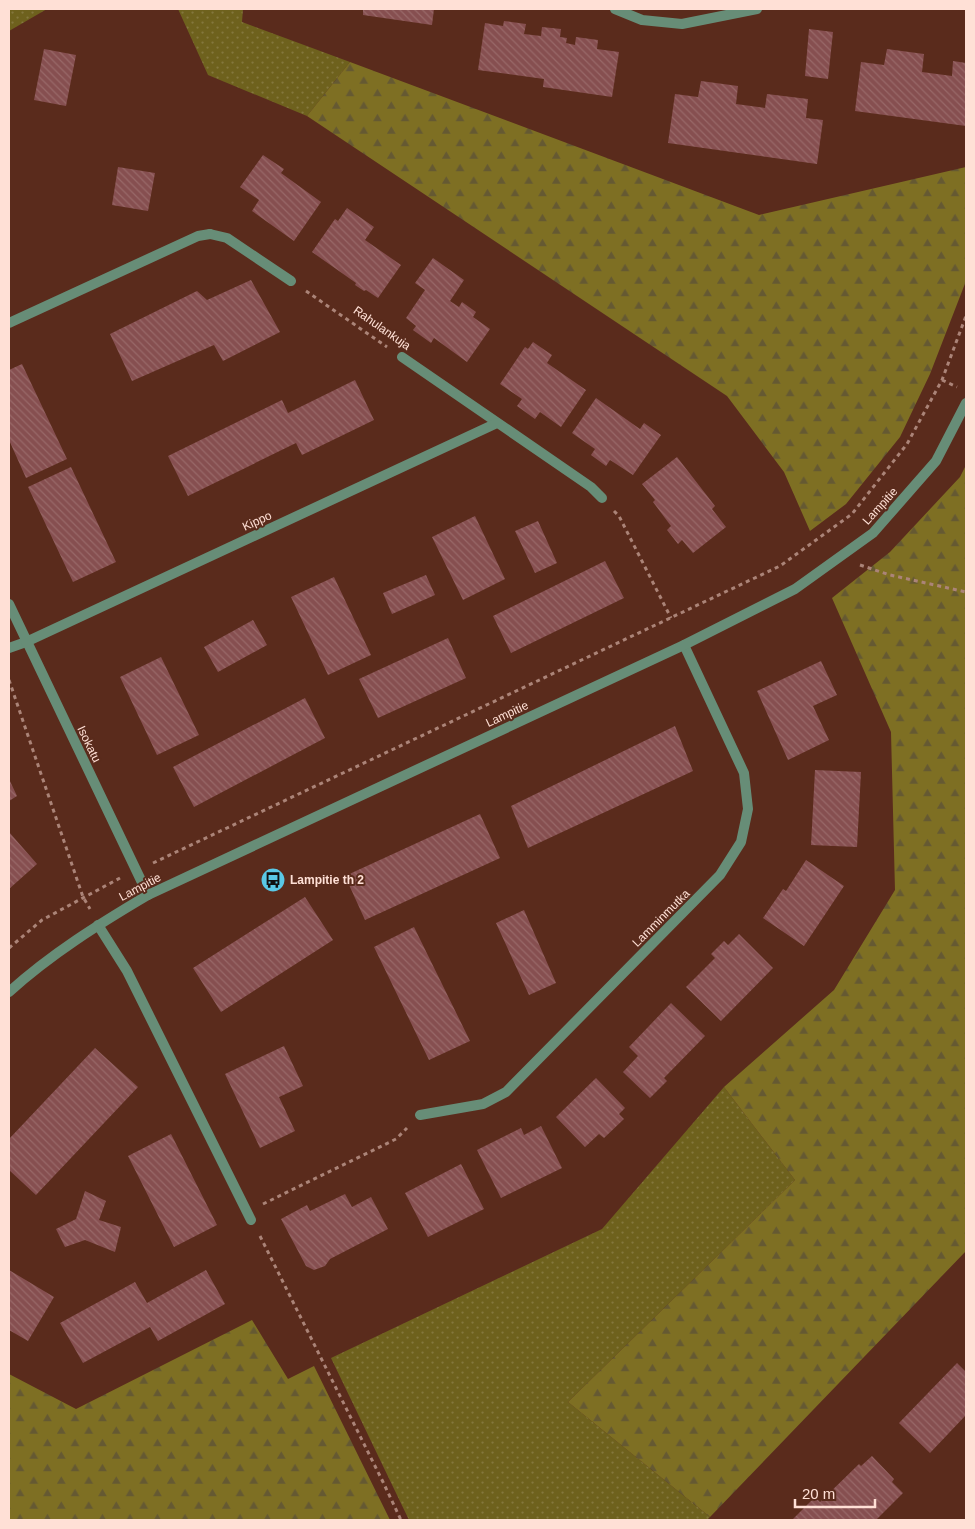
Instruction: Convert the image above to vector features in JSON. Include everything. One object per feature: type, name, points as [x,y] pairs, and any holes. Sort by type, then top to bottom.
[{"type":"street","points":[[616,9],[642,20],[682,24],[757,9]]},
{"type":"street","points":[[9,322],[198,236],[210,234],[227,238],[291,281]]},
{"type":"street","name":"Rahulankuja","points":[[402,357],[591,488],[602,498]]},
{"type":"street","name":"Lampitie","points":[[9,992],[34,969],[98,925],[148,895],[684,645],[795,589],[873,533],[936,461],[966,403]]},
{"type":"street","name":"Kippo","points":[[9,648],[26,642],[497,423]]},
{"type":"street","name":"Isokatu","points":[[9,604],[148,895]]},
{"type":"street","name":"Lamminmutka","points":[[420,1115],[483,1104],[506,1092],[720,875],[741,842],[748,809],[744,773],[684,645]]},
{"type":"street","points":[[98,925],[127,970],[249,1216]]},
{"type":"path","name":"Rahulankuja","points":[[291,281],[402,357]]},
{"type":"path","points":[[9,948],[42,920],[136,870],[780,566],[852,514],[907,444],[942,380],[966,316]]},
{"type":"path","points":[[942,380],[958,387]]},
{"type":"path","points":[[602,498],[619,516],[671,618]]},
{"type":"path","points":[[839,558],[890,575],[966,592]]},
{"type":"path","points":[[9,680],[83,897],[98,925]]},
{"type":"path","points":[[401,1520],[249,1216],[396,1139],[420,1115]]},
{"type":"shaded area","points":[[9,9],[47,9],[9,31]]},
{"type":"shaded area","points":[[178,9],[243,9],[242,22],[350,62],[307,116],[208,75]]},
{"type":"shaded area","points":[[724,1087],[795,1180],[568,1402],[710,1517],[707,1520],[409,1520],[331,1358],[602,1229]]},
{"type":"green space","points":[[350,62],[759,215],[966,167],[966,281],[930,374],[900,437],[846,504],[810,531],[784,472],[727,396],[307,116]]},
{"type":"green space","points":[[966,465],[966,1251],[710,1517],[568,1402],[795,1180],[724,1087],[834,990],[895,890],[891,732],[832,598],[890,552],[960,477]]},
{"type":"green space","points":[[252,1320],[288,1379],[314,1366],[390,1520],[9,1520],[9,1374],[76,1409]]},
{"type":"building","points":[[363,9],[434,9],[432,25],[363,15]]},
{"type":"building","points":[[504,21],[526,24],[524,34],[541,36],[542,27],[561,29],[560,37],[567,38],[566,43],[575,45],[576,37],[598,40],[597,49],[619,52],[612,97],[543,87],[544,79],[478,70],[485,23],[503,26]]},
{"type":"building","points":[[809,29],[833,32],[828,79],[805,76]]},
{"type":"building","points":[[44,49],[76,55],[66,106],[34,100]]},
{"type":"building","points":[[887,49],[924,54],[922,72],[952,76],[953,61],[966,63],[966,126],[855,111],[861,62],[884,65]]},
{"type":"building","points":[[701,81],[738,86],[736,104],[765,108],[767,94],[808,99],[806,118],[823,120],[817,164],[668,143],[675,94],[698,97]]},
{"type":"building","points":[[263,155],[284,169],[281,173],[321,202],[294,241],[252,211],[259,200],[240,187]]},
{"type":"building","points":[[118,167],[155,173],[148,211],[112,205]]},
{"type":"building","points":[[347,208],[374,227],[365,240],[401,265],[378,298],[355,285],[356,283],[312,252],[335,219],[338,221]]},
{"type":"building","points":[[433,258],[464,280],[450,301],[459,307],[462,302],[476,312],[473,317],[490,329],[467,362],[434,338],[431,343],[413,330],[416,326],[406,318],[425,290],[415,283]]},
{"type":"building","points":[[251,280],[280,332],[223,361],[214,345],[132,381],[110,334],[197,291],[207,300]]},
{"type":"building","points":[[533,342],[552,355],[547,363],[586,390],[561,427],[540,412],[535,419],[517,406],[522,399],[500,384],[525,347],[528,349]]},
{"type":"building","points":[[22,364],[67,459],[26,478],[9,440],[9,370]]},
{"type":"building","points":[[355,380],[374,420],[302,455],[296,443],[188,496],[168,456],[282,400],[288,413]]},
{"type":"building","points":[[596,398],[640,429],[644,423],[661,435],[633,475],[610,460],[606,466],[591,455],[595,449],[572,433]]},
{"type":"building","points":[[677,457],[715,506],[712,509],[726,527],[693,553],[682,540],[678,544],[667,530],[671,526],[653,502],[655,500],[642,484]]},
{"type":"building","points":[[71,467],[116,562],[73,582],[28,487]]},
{"type":"building","points":[[475,516],[505,579],[463,600],[432,537]]},
{"type":"building","points":[[538,521],[557,563],[535,573],[515,531]]},
{"type":"building","points":[[605,561],[624,598],[511,653],[493,616]]},
{"type":"building","points":[[426,575],[435,595],[392,614],[383,593]]},
{"type":"building","points":[[334,577],[371,655],[328,675],[291,597]]},
{"type":"building","points":[[253,620],[267,645],[218,672],[204,647]]},
{"type":"building","points":[[448,638],[466,678],[378,718],[359,679]]},
{"type":"building","points":[[161,657],[199,735],[157,755],[120,677]]},
{"type":"building","points":[[821,661],[837,695],[813,706],[829,740],[788,760],[757,691]]},
{"type":"building","points":[[305,698],[325,738],[194,807],[173,767]]},
{"type":"building","points":[[675,726],[693,771],[528,848],[511,806]]},
{"type":"building","points":[[815,770],[861,772],[857,847],[811,845]]},
{"type":"building","points":[[9,779],[17,796],[9,801]]},
{"type":"building","points":[[480,814],[500,858],[365,920],[345,876]]},
{"type":"building","points":[[9,832],[37,864],[9,889]]},
{"type":"building","points":[[806,860],[844,886],[804,946],[763,918],[783,889],[786,891]]},
{"type":"building","points":[[305,897],[333,940],[221,1012],[193,968]]},
{"type":"building","points":[[524,910],[556,983],[529,995],[496,923]]},
{"type":"building","points":[[414,927],[470,1041],[429,1060],[374,947]]},
{"type":"building","points":[[739,934],[773,968],[721,1021],[686,987],[715,958],[711,954],[724,941],[728,945]]},
{"type":"building","points":[[671,1003],[705,1036],[664,1078],[667,1081],[650,1098],[623,1072],[638,1056],[629,1047]]},
{"type":"building","points":[[284,1046],[303,1086],[279,1097],[295,1131],[260,1148],[225,1074]]},
{"type":"building","points":[[95,1048],[138,1087],[36,1195],[9,1170],[9,1139]]},
{"type":"building","points":[[596,1078],[625,1108],[619,1114],[624,1119],[604,1138],[599,1134],[585,1147],[556,1117]]},
{"type":"building","points":[[541,1126],[562,1168],[501,1198],[477,1150],[521,1128],[524,1135]]},
{"type":"building","points":[[171,1134],[217,1225],[174,1247],[128,1156]]},
{"type":"building","points":[[461,1164],[484,1209],[428,1237],[405,1193]]},
{"type":"building","points":[[85,1191],[106,1201],[99,1220],[121,1227],[115,1252],[85,1240],[65,1247],[56,1229],[76,1219]]},
{"type":"building","points":[[345,1194],[352,1207],[371,1197],[388,1229],[330,1259],[325,1266],[314,1270],[306,1266],[281,1219],[307,1205],[310,1211]]},
{"type":"building","points":[[9,1270],[54,1297],[28,1341],[9,1330]]},
{"type":"building","points":[[206,1270],[225,1304],[158,1341],[150,1327],[83,1363],[60,1323],[135,1282],[147,1303]]},
{"type":"building","points":[[957,1363],[966,1372],[966,1415],[930,1453],[899,1423]]},
{"type":"building","points":[[872,1456],[894,1479],[892,1482],[903,1493],[876,1520],[792,1520],[815,1497],[820,1502],[859,1464],[861,1466]]},
{"type":"place","name":"Lampitie th 2","points":[[273,880]]}]
